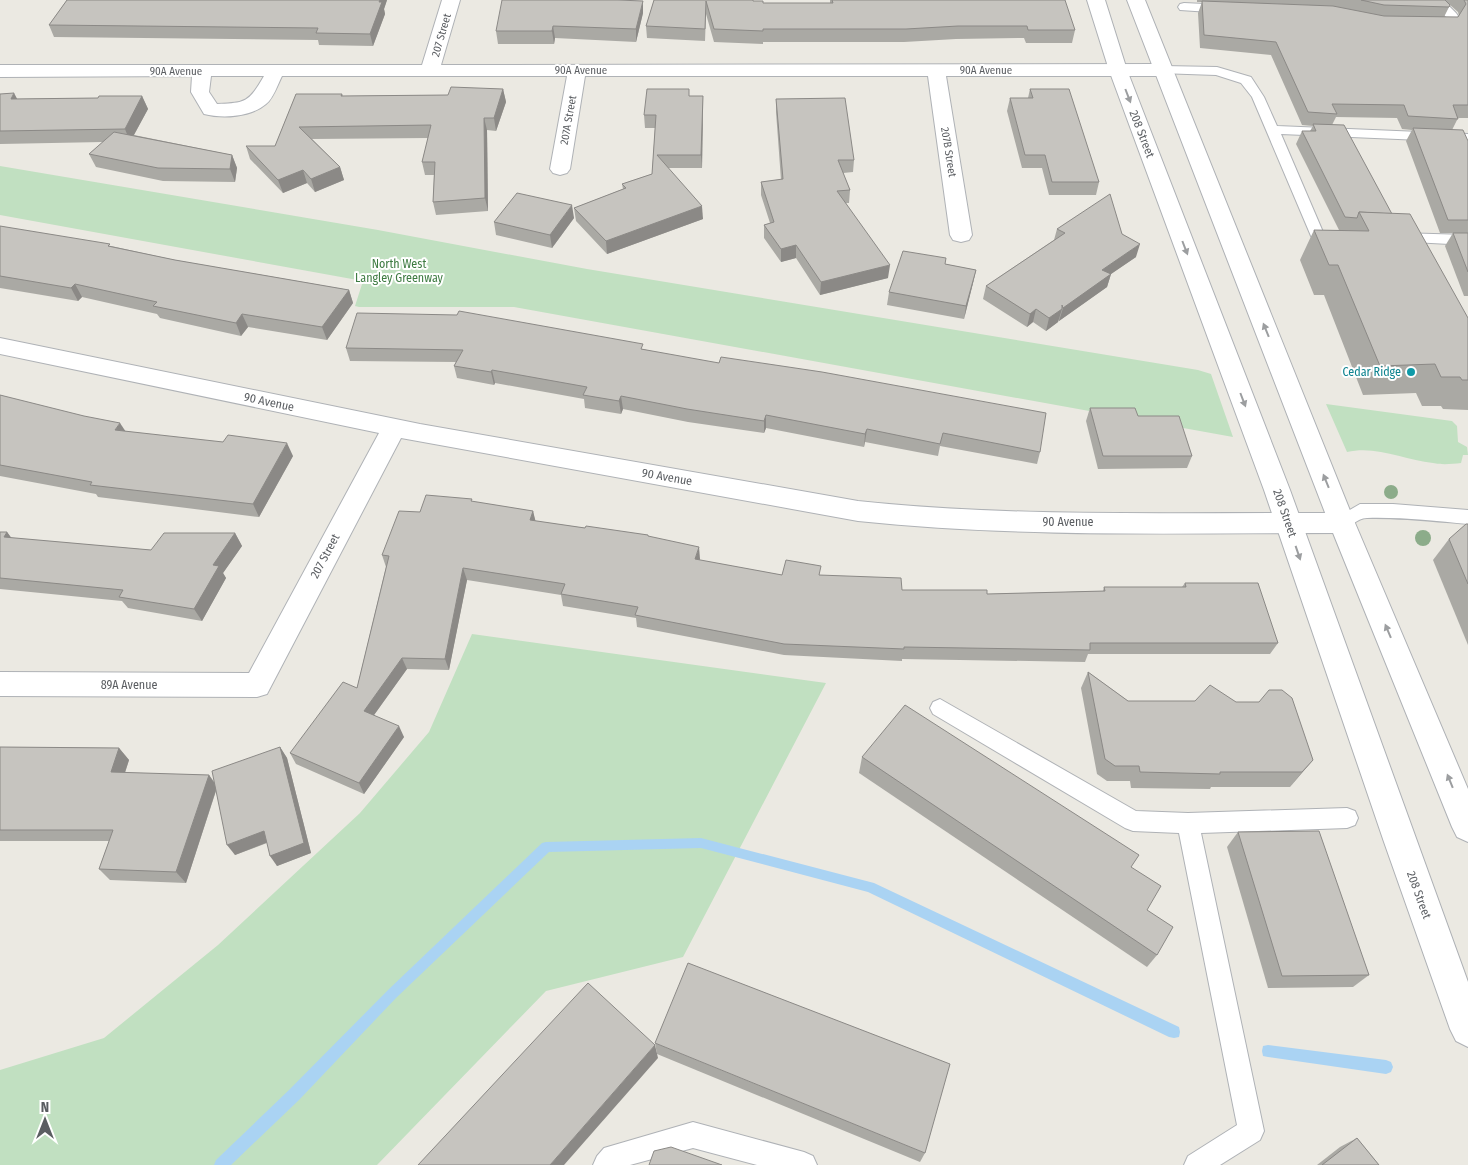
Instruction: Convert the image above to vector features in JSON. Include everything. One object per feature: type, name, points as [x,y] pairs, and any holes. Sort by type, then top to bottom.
[{"type":"street","name":"207 Street","points":[[430,70],[451,0]]},
{"type":"street","name":"208 Street","points":[[1096,0],[1118,70],[1288,523],[1468,1029]]},
{"type":"street","points":[[1136,0],[1342,523],[1468,827]]},
{"type":"street","name":"207A Street","points":[[560,169],[577,70]]},
{"type":"street","name":"207B Street","points":[[936,70],[961,235]]},
{"type":"street","name":"90A Avenue","points":[[0,71],[1163,70]]},
{"type":"street","points":[[202,71],[200,92],[211,110],[242,109],[260,100],[276,72]]},
{"type":"street","name":"90 Avenue","points":[[0,346],[394,428],[849,509],[915,517],[1006,522],[1342,523]]},
{"type":"street","name":"207 Street","points":[[257,685],[394,428]]},
{"type":"street","name":"89A Avenue","points":[[0,684],[257,685]]},
{"type":"lane","points":[[1418,24],[1448,25],[1452,16],[1436,0]]},
{"type":"lane","points":[[1184,7],[1241,10]]},
{"type":"lane","points":[[1163,70],[1217,71],[1246,80],[1258,97],[1318,236],[1355,237]]},
{"type":"lane","points":[[1272,130],[1468,138]]},
{"type":"lane","points":[[1383,238],[1468,240]]},
{"type":"lane","points":[[1342,523],[1360,510],[1393,510],[1468,517]]},
{"type":"lane","points":[[940,708],[1133,821],[1188,823],[1347,818]]},
{"type":"lane","points":[[1188,823],[1251,1131],[1197,1165]]},
{"type":"lane","points":[[606,1165],[613,1157],[693,1135],[804,1165]]},
{"type":"green space","name":"North West Langley Greenway","points":[[0,166],[378,230],[587,269],[1198,370],[1211,374],[1233,437],[514,307],[359,307],[355,306],[363,281],[0,215]]},
{"type":"green space","points":[[1326,404],[1452,421],[1457,426],[1458,442],[1467,447],[1468,455],[1463,455],[1461,463],[1436,464],[1369,450],[1347,452]]},
{"type":"green space","points":[[472,634],[826,683],[683,957],[546,991],[377,1165],[0,1165],[0,1070],[104,1038],[218,945],[360,813],[429,732]]},
{"type":"building","points":[[67,0],[380,0],[379,2],[382,2],[370,34],[316,33],[318,28],[49,25]]},
{"type":"building","points":[[502,0],[643,1],[636,29],[553,26],[552,31],[496,31]]},
{"type":"building","points":[[654,0],[753,0],[763,1],[763,3],[833,3],[832,0],[1065,0],[1075,30],[1028,30],[1027,26],[958,26],[906,29],[763,29],[763,31],[714,29],[706,1],[705,29],[646,26]]},
{"type":"building","points":[[1361,0],[1445,0],[1450,5],[1449,7],[1384,5]]},
{"type":"building","points":[[1464,0],[1468,0],[1468,105],[1453,105],[1458,119],[1408,116],[1404,105],[1332,104],[1337,114],[1308,112],[1276,42],[1204,35],[1202,1],[1333,6],[1384,16],[1458,17],[1466,4]]},
{"type":"building","points":[[451,87],[503,89],[494,118],[484,118],[485,198],[433,202],[435,162],[422,162],[431,125],[299,127],[340,167],[311,179],[303,170],[278,180],[246,146],[275,146],[296,94],[342,94],[341,96],[448,95]]},
{"type":"building","points":[[647,89],[689,89],[689,96],[703,96],[701,155],[657,155],[702,206],[606,241],[574,208],[626,188],[622,184],[652,174],[656,115],[644,115]]},
{"type":"building","points":[[1030,89],[1069,89],[1099,182],[1052,182],[1045,155],[1025,155],[1010,98],[1033,98]]},
{"type":"building","points":[[14,93],[11,99],[142,96],[125,129],[0,131],[0,94]]},
{"type":"building","points":[[845,98],[854,160],[838,160],[850,190],[837,191],[890,265],[821,282],[796,245],[781,249],[764,225],[774,222],[761,182],[783,179],[776,99]]},
{"type":"building","points":[[1313,124],[1344,125],[1392,214],[1359,212],[1357,218],[1345,217],[1302,131],[1316,131]]},
{"type":"building","points":[[1413,128],[1463,130],[1468,141],[1468,220],[1448,220]]},
{"type":"building","points":[[114,132],[232,155],[230,169],[158,168],[89,154]]},
{"type":"building","points":[[517,193],[572,205],[550,235],[494,222]]},
{"type":"building","points":[[1110,194],[1122,234],[1140,244],[1102,270],[1111,274],[1063,308],[1062,305],[1062,309],[1049,318],[1036,309],[1030,314],[986,286],[1065,233],[1057,229]]},
{"type":"building","points":[[1359,212],[1410,214],[1468,318],[1468,380],[1462,380],[1460,377],[1441,377],[1435,364],[1380,366],[1338,265],[1329,265],[1314,230],[1369,231]]},
{"type":"building","points":[[0,226],[110,244],[108,246],[175,260],[349,290],[322,327],[242,314],[236,323],[153,306],[157,302],[75,284],[71,288],[0,276]]},
{"type":"building","points":[[1453,233],[1468,233],[1468,272]]},
{"type":"building","points":[[903,251],[946,258],[945,264],[976,270],[966,306],[889,292]]},
{"type":"building","points":[[459,311],[643,344],[641,349],[719,363],[721,357],[822,372],[1046,413],[1040,452],[943,433],[940,444],[867,429],[865,434],[766,415],[764,421],[621,396],[619,401],[583,395],[587,387],[492,370],[491,372],[454,366],[463,350],[346,348],[357,313],[457,315]]},
{"type":"building","points":[[0,395],[120,423],[115,430],[223,442],[228,435],[287,443],[253,504],[90,485],[92,482],[0,465]]},
{"type":"building","points":[[1090,408],[1135,408],[1138,416],[1179,416],[1192,456],[1103,456]]},
{"type":"building","points":[[426,495],[472,499],[471,501],[533,511],[530,520],[648,535],[699,547],[695,559],[782,575],[786,560],[821,566],[819,575],[901,578],[902,590],[987,590],[987,594],[1105,591],[1104,587],[1186,587],[1185,583],[1258,583],[1278,643],[1090,643],[1090,650],[904,647],[904,649],[784,644],[635,615],[638,607],[561,594],[565,584],[463,568],[445,659],[402,658],[364,711],[399,726],[359,783],[290,753],[343,682],[357,688],[389,556],[382,555],[399,511],[420,512]]},
{"type":"building","points":[[1468,524],[1468,584],[1449,539]]},
{"type":"building","points":[[0,532],[7,532],[4,537],[151,550],[164,533],[235,533],[213,565],[219,566],[194,609],[119,597],[123,590],[0,578]]},
{"type":"building","points":[[1088,672],[1128,701],[1195,701],[1210,685],[1236,702],[1259,702],[1269,690],[1282,690],[1292,698],[1313,760],[1302,772],[1220,772],[1220,774],[1140,772],[1139,766],[1115,766],[1105,759]]},
{"type":"building","points":[[905,705],[1139,855],[1131,867],[1161,886],[1147,910],[1173,927],[1157,955],[862,757]]},
{"type":"building","points":[[0,747],[119,748],[111,772],[209,775],[176,872],[99,869],[113,830],[0,830]]},
{"type":"building","points":[[280,747],[304,843],[270,856],[264,831],[227,845],[212,771]]},
{"type":"building","points":[[1319,831],[1369,975],[1282,976],[1238,832]]},
{"type":"building","points":[[688,963],[950,1064],[925,1153],[655,1043]]},
{"type":"building","points":[[588,983],[655,1045],[550,1165],[418,1165]]},
{"type":"building","points":[[1357,1138],[1379,1165],[1322,1165]]},
{"type":"building","points":[[671,1147],[722,1165],[649,1165],[654,1151]]},
{"type":"waterway","points":[[221,1165],[294,1095],[392,994],[546,847],[701,843],[870,887],[1174,1032]]},
{"type":"waterway","points":[[1268,1051],[1386,1067]]},
{"type":"place","name":"Cedar Ridge","points":[[1411,372]]}]
